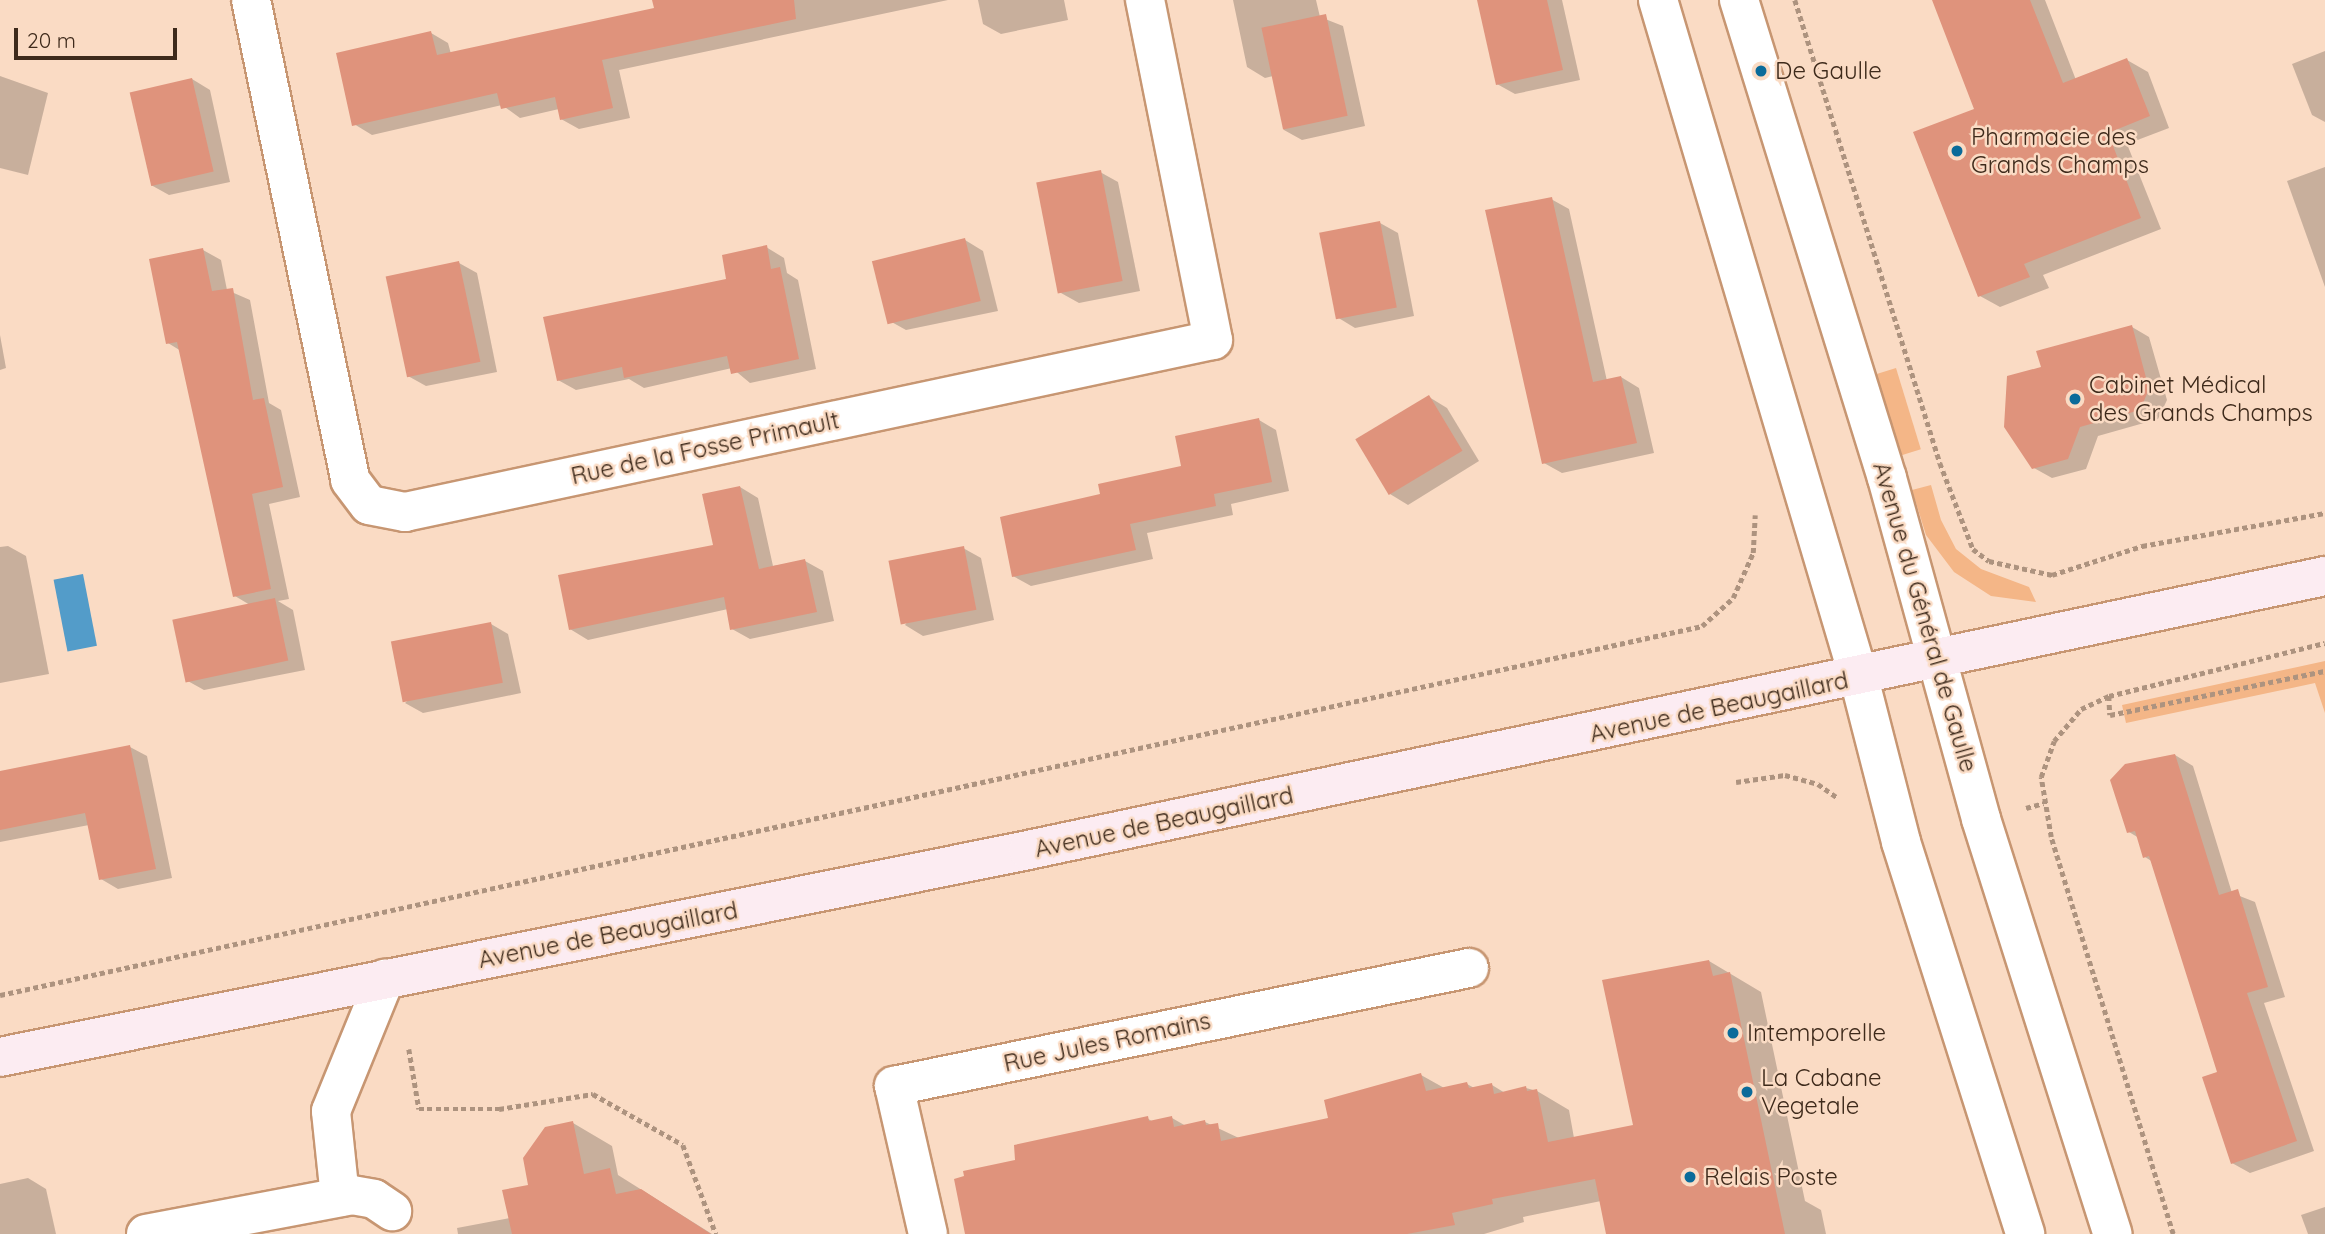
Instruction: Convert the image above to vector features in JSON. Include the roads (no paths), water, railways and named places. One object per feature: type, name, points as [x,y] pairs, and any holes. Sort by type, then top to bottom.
[{"type":"main road","name":"Avenue de Beaugaillard","points":[[0,1057],[1859,678],[2325,576]]},
{"type":"street","name":"Rue de la Fosse Primault","points":[[251,0],[350,480],[369,505],[405,512],[1213,340],[1145,0]]},
{"type":"street","points":[[1658,0],[1859,678],[1900,842],[2025,1234]]},
{"type":"street","name":"Avenue du Général de Gaulle","points":[[1740,0],[1887,478],[1981,819],[2113,1234]]},
{"type":"street","name":"Rue Jules Romains","points":[[928,1234],[894,1086],[1469,968]]},
{"type":"street","points":[[340,1197],[331,1111],[391,978]]},
{"type":"street","points":[[146,1234],[340,1197],[374,1199],[392,1211]]},
{"type":"water","points":[[83,574],[97,646],[67,651],[54,580]]},
{"type":"place","name":"De Gaulle","points":[[1761,71]]},
{"type":"place","name":"Pharmacie des Grands Champs","points":[[1957,151]]},
{"type":"place","name":"Cabinet Médical des Grands Champs","points":[[2075,399]]},
{"type":"place","name":"Intemporelle","points":[[1733,1033]]},
{"type":"place","name":"La Cabane Vegetale","points":[[1747,1092]]},
{"type":"place","name":"Relais Poste","points":[[1690,1177]]}]
